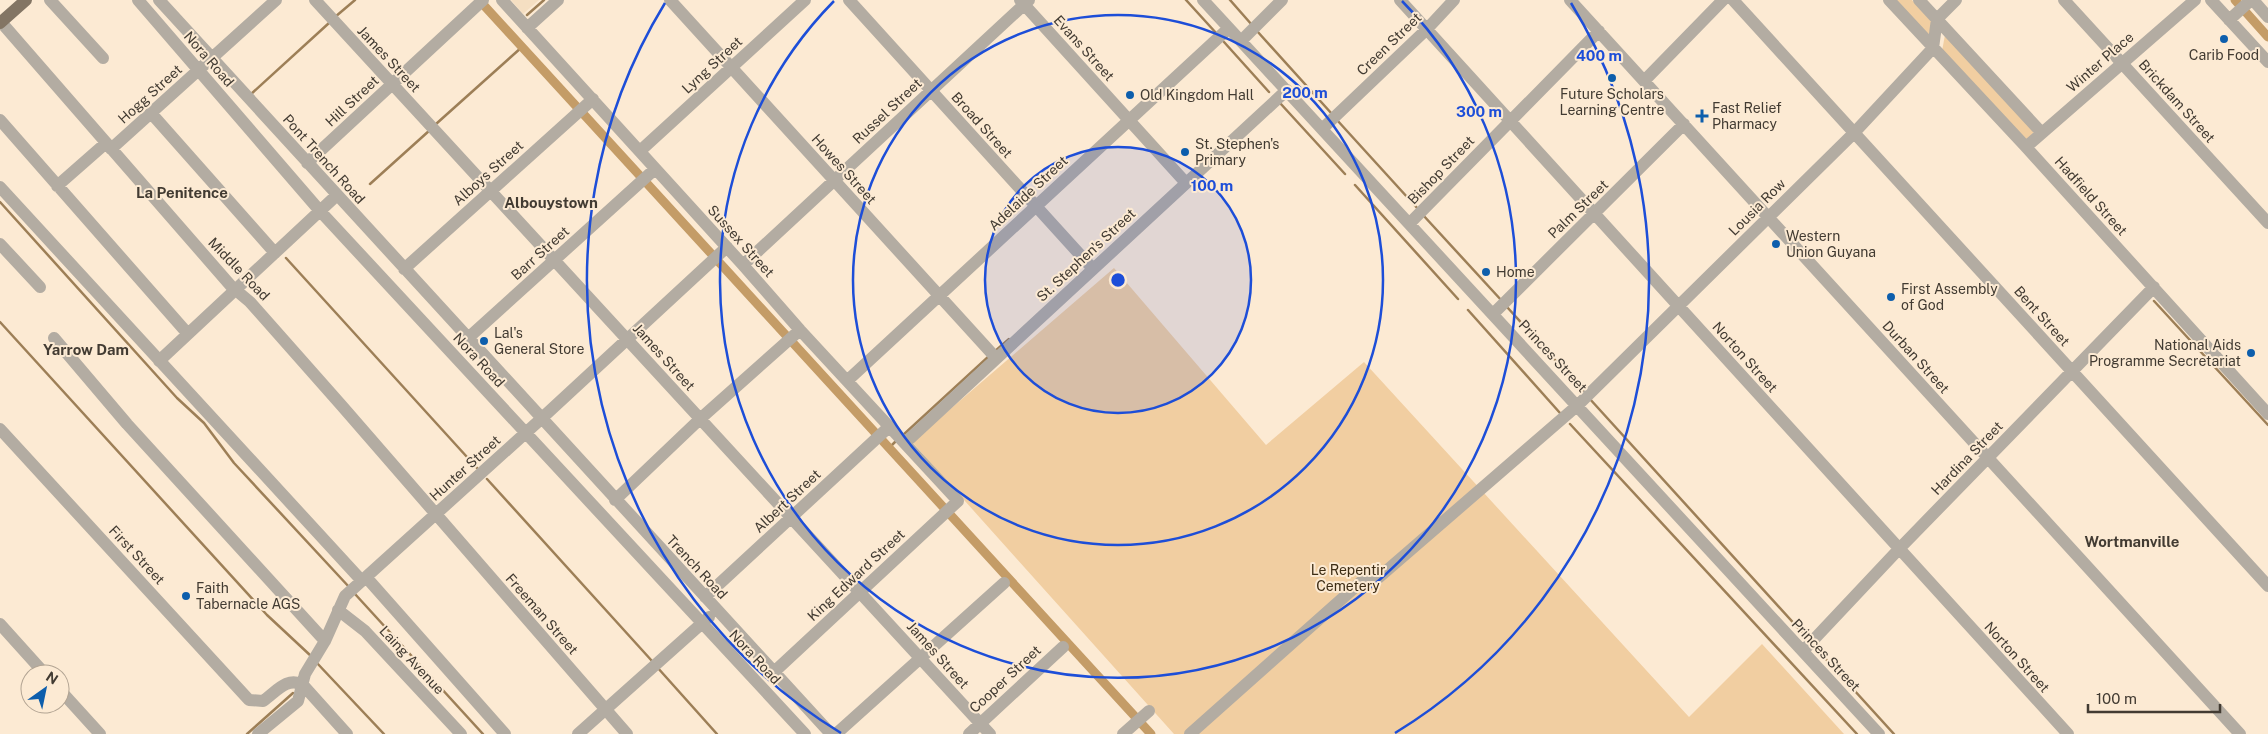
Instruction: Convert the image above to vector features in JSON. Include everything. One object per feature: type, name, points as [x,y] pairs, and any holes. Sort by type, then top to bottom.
[{"type":"main road","points":[[1,23],[26,0]]},
{"type":"street","points":[[50,0],[102,58]]},
{"type":"street","name":"Nora Road","points":[[138,0],[320,211],[805,734]]},
{"type":"street","name":"Pont Trench Road","points":[[159,0],[541,419]]},
{"type":"street","name":"Hogg Street","points":[[57,186],[151,113],[276,0]]},
{"type":"street","name":"James Street","points":[[315,0],[990,734]]},
{"type":"street","name":"Hill Street","points":[[308,163],[483,0]]},
{"type":"street","name":"Sussex Street","points":[[502,0],[590,102],[640,152],[652,172],[723,250],[743,265],[800,330],[958,501]]},
{"type":"street","points":[[527,28],[558,0]]},
{"type":"street","name":"Howes Street","points":[[670,0],[996,358]]},
{"type":"street","name":"Lyng Street","points":[[640,152],[805,0]]},
{"type":"street","name":"Broad Street","points":[[849,0],[1093,269]]},
{"type":"street","name":"Princes Street","points":[[1203,0],[1286,90],[1326,126],[1580,403],[1879,734]]},
{"type":"street","points":[[1242,41],[1282,0]]},
{"type":"street","name":"Norton Street","points":[[1400,0],[2068,734]]},
{"type":"street","name":"Creen Street","points":[[1326,126],[1427,29],[1454,0]]},
{"type":"street","name":"Durban Street","points":[[1570,0],[2240,734]]},
{"type":"street","points":[[1644,81],[1723,0]]},
{"type":"street","name":"Bent Street","points":[[1733,0],[2268,586]]},
{"type":"street","name":"Hadfield Street","points":[[1889,0],[2268,412]]},
{"type":"street","points":[[1920,0],[2042,132]]},
{"type":"street","points":[[1933,48],[1937,19],[1956,0]]},
{"type":"street","name":"Brickdam Street","points":[[2064,0],[2268,223]]},
{"type":"street","name":"Winter Place","points":[[2026,147],[2196,0]]},
{"type":"street","points":[[2211,0],[2234,16],[2268,62]]},
{"type":"street","points":[[2234,16],[2251,0],[2268,17]]},
{"type":"street","name":"Russel Street","points":[[743,265],[1025,1]]},
{"type":"street","name":"Evans Street","points":[[1025,1],[1186,183]]},
{"type":"street","name":"Middle Road","points":[[1,23],[234,290],[240,292],[250,302],[436,513]]},
{"type":"street","name":"Adelaide Street","points":[[848,380],[1229,28]]},
{"type":"street","name":"Bishop Street","points":[[1412,221],[1598,31]]},
{"type":"street","name":"Lousia Row","points":[[1190,734],[1371,573],[1377,579],[1593,391],[1854,133],[1933,48]]},
{"type":"street","name":"St. Stephen's Street","points":[[905,442],[1286,90]]},
{"type":"street","name":"Alboys Street","points":[[404,269],[590,102]]},
{"type":"street","points":[[151,113],[275,253]]},
{"type":"street","points":[[0,120],[188,334]]},
{"type":"street","name":"Palm Street","points":[[1495,311],[1684,124]]},
{"type":"street","name":"Barr Street","points":[[467,339],[652,172]]},
{"type":"street","points":[[0,187],[159,361],[357,585],[506,734]]},
{"type":"street","points":[[159,361],[337,195]]},
{"type":"street","points":[[0,244],[40,287]]},
{"type":"street","name":"Hunter Street","points":[[258,734],[298,700],[307,669],[319,653],[338,610],[357,585],[526,433],[723,250]]},
{"type":"street","name":"Hardina Street","points":[[1803,652],[1899,549],[2154,288]]},
{"type":"street","points":[[615,500],[700,419],[800,330]]},
{"type":"street","points":[[54,338],[127,424],[325,641]]},
{"type":"street","name":"Trench Road","points":[[541,419],[831,734]]},
{"type":"street","name":"Albert Street","points":[[705,597],[890,426]]},
{"type":"street","name":"First Street","points":[[0,429],[249,700],[263,701],[289,681],[296,681],[303,685]]},
{"type":"street","name":"King Edward Street","points":[[774,672],[958,501]]},
{"type":"street","name":"Freeman Street","points":[[436,513],[605,711],[627,734]]},
{"type":"street","points":[[836,734],[1004,583]]},
{"type":"street","name":"Laing Avenue","points":[[338,610],[365,631],[461,734]]},
{"type":"street","points":[[578,734],[717,610]]},
{"type":"street","points":[[0,624],[36,664]]},
{"type":"street","name":"Cooper Street","points":[[969,734],[1063,647]]},
{"type":"street","points":[[303,685],[348,734]]},
{"type":"street","points":[[70,701],[100,734]]},
{"type":"street","points":[[1122,734],[1149,711]]},
{"type":"shaded area","points":[[511,0],[539,0],[523,14]]},
{"type":"green space","points":[[1895,0],[1912,0],[1933,23],[1928,36]]},
{"type":"green space","points":[[1945,35],[2035,131],[2026,141],[1942,51]]},
{"type":"green space","name":"Le Repentir Cemetery","points":[[1114,268],[1266,445],[1364,362],[1689,717],[1762,644],[1844,734],[1174,734],[912,442]]},
{"type":"waterway","points":[[335,17],[355,0]]},
{"type":"waterway","points":[[479,0],[1151,734]]},
{"type":"waterway","points":[[527,15],[544,0]]},
{"type":"waterway","points":[[1186,0],[1217,34]]},
{"type":"waterway","points":[[1230,0],[1252,25]]},
{"type":"waterway","points":[[2235,0],[2268,37]]},
{"type":"waterway","points":[[250,95],[329,23]]},
{"type":"waterway","points":[[1257,31],[1332,114]]},
{"type":"waterway","points":[[1224,42],[1269,92]]},
{"type":"waterway","points":[[436,124],[522,47]]},
{"type":"waterway","points":[[1280,103],[1345,174]]},
{"type":"waterway","points":[[1337,120],[1418,209]]},
{"type":"waterway","points":[[370,184],[430,130]]},
{"type":"waterway","points":[[1355,185],[1458,299]]},
{"type":"waterway","points":[[0,202],[177,398],[204,423],[234,463],[350,588]]},
{"type":"waterway","points":[[1423,215],[1502,301]]},
{"type":"waterway","points":[[286,258],[477,468]]},
{"type":"waterway","points":[[2154,301],[2268,425]]},
{"type":"waterway","points":[[1507,307],[1584,392]]},
{"type":"waterway","points":[[1468,310],[1560,413]]},
{"type":"waterway","points":[[0,322],[267,615],[311,656]]},
{"type":"waterway","points":[[994,352],[1009,339]]},
{"type":"waterway","points":[[902,436],[988,357]]},
{"type":"waterway","points":[[1589,398],[1809,640]]},
{"type":"waterway","points":[[1570,424],[1857,734]]},
{"type":"waterway","points":[[889,448],[896,441]]},
{"type":"waterway","points":[[487,479],[652,661]]},
{"type":"waterway","points":[[355,594],[483,734]]},
{"type":"waterway","points":[[1814,646],[1894,734]]},
{"type":"waterway","points":[[316,662],[384,734]]},
{"type":"waterway","points":[[657,667],[717,734]]},
{"type":"waterway","points":[[247,734],[293,693]]},
{"type":"place","name":"Carib Food","points":[[2224,39]]},
{"type":"place","name":"Future Scholars Learning Centre","points":[[1612,78]]},
{"type":"place","name":"Old Kingdom Hall","points":[[1130,95]]},
{"type":"place","name":"Fast Relief Pharmacy","points":[[1702,116]]},
{"type":"place","name":"St. Stephen's Primary","points":[[1185,152]]},
{"type":"place","name":"Western Union Guyana","points":[[1776,244]]},
{"type":"place","name":"Home","points":[[1486,272]]},
{"type":"place","name":"First Assembly of God","points":[[1891,297]]},
{"type":"place","name":"Lal's General Store","points":[[484,341]]},
{"type":"place","name":"National Aids Programme Secretariat","points":[[2251,353]]},
{"type":"place","name":"Faith Tabernacle AGS","points":[[186,596]]},
{"type":"district","name":"La Penitence","points":[[182,192]]},
{"type":"district","name":"Albouystown","points":[[551,202]]},
{"type":"district","name":"Yarrow Dam","points":[[86,349]]},
{"type":"district","name":"Wortmanville","points":[[2132,541]]}]
